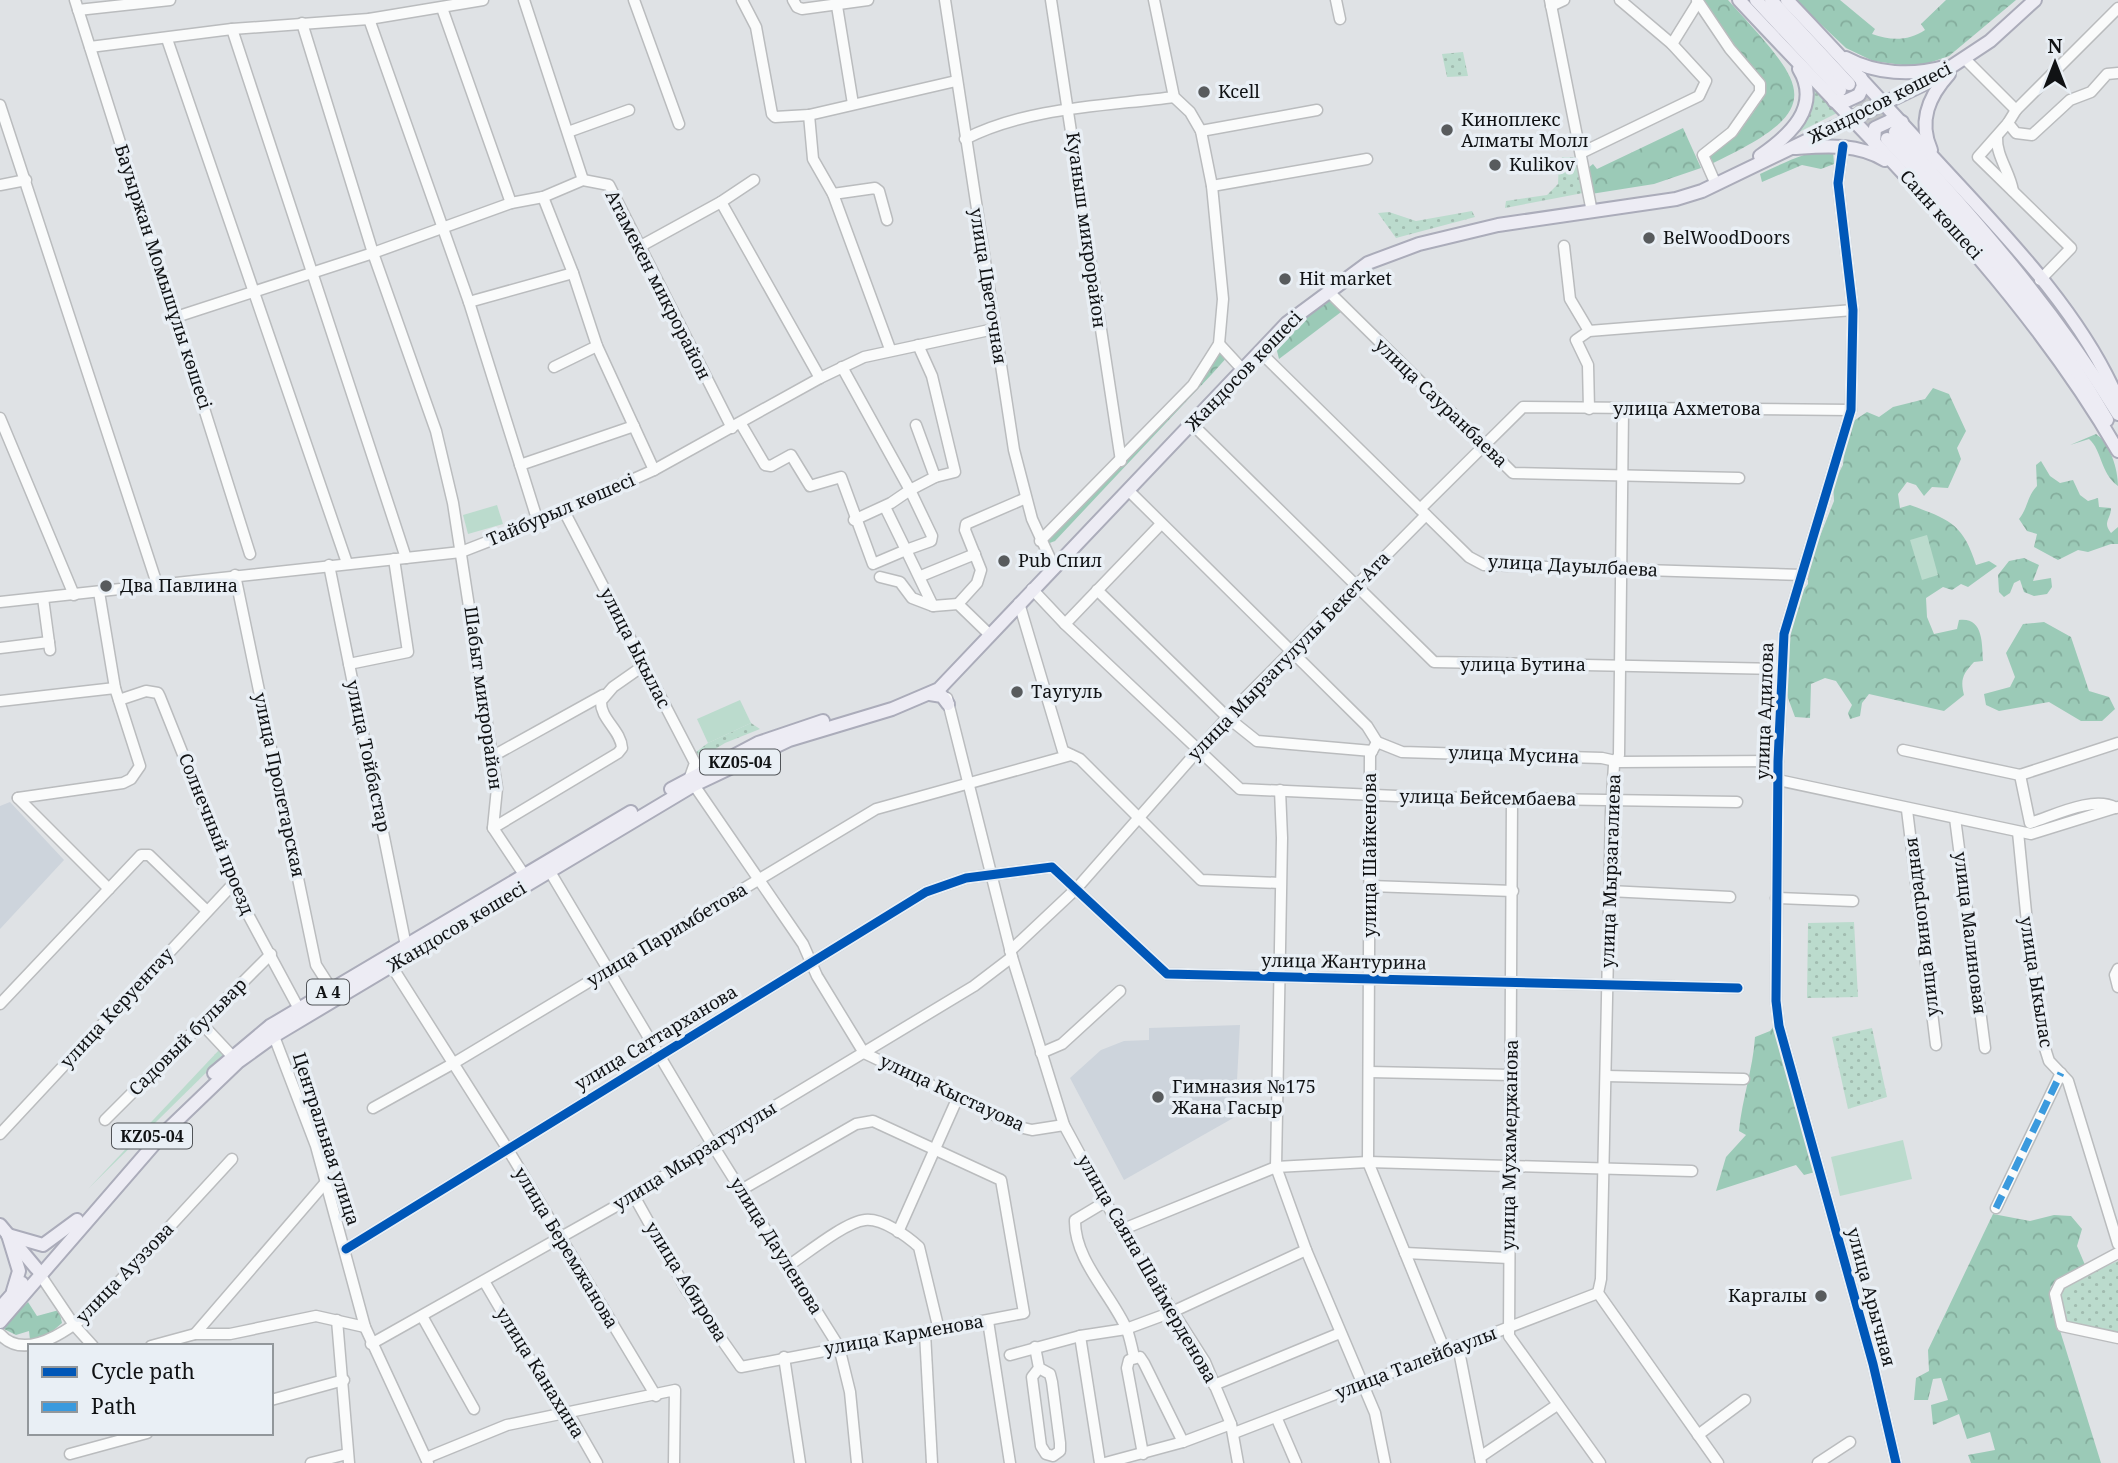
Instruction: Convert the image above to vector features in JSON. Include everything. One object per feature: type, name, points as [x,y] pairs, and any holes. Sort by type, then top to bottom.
[{"type":"main road","name":"Саин көшесі","points":[[1739,0],[1791,57],[1846,88],[1884,104],[1889,134],[1902,172],[1985,264],[2021,310],[2118,451]]},
{"type":"main road","name":"Саин көшесі","points":[[1756,0],[1846,88]]},
{"type":"main road","name":"Саин көшесі","points":[[1771,0],[1846,88]]},
{"type":"main road","name":"Саин көшесі","points":[[1787,0],[1835,50],[1851,118],[1889,134],[1936,160],[2040,280],[2104,370],[2118,400]]},
{"type":"main road","name":"Жандосов көшесі","points":[[692,781],[789,740],[930,694],[1287,323],[1368,263],[1419,244],[1500,225],[1676,199],[1702,191],[1884,104],[1962,61],[2004,29],[2035,0]]},
{"type":"main road","points":[[1835,50],[1859,64],[1909,73],[1962,61]]},
{"type":"main road","points":[[1753,161],[1793,130],[1805,106],[1802,74],[1791,57]]},
{"type":"main road","points":[[1936,160],[1926,135],[1927,108],[1938,86],[1962,61]]},
{"type":"main road","name":"Саин көшесі","points":[[1889,134],[2003,250],[2070,339],[2118,414]]},
{"type":"main road","name":"Саин көшесі","points":[[1889,134],[2030,302],[2085,382],[2118,442]]},
{"type":"main road","points":[[1788,149],[1843,146],[1875,154],[1902,172]]},
{"type":"main road","name":"Жандосов көшесі","points":[[1630,206],[1714,180],[1753,161],[1788,149]]},
{"type":"main road","name":"Жандосов көшесі","points":[[77,1220],[161,1126],[232,1056],[272,1031],[692,781],[779,734],[943,683]]},
{"type":"main road","points":[[930,694],[942,696],[948,704]]},
{"type":"main road","name":"Жандосов көшесі","points":[[38,1271],[162,1135],[238,1062],[299,1009],[389,962],[406,946],[524,876],[547,868]]},
{"type":"main road","points":[[4,1230],[43,1245],[77,1220]]},
{"type":"main road","name":"KZ05-04","points":[[0,1322],[46,1256],[77,1220]]},
{"type":"main road","points":[[4,1230],[38,1271]]},
{"type":"main road","points":[[1,1307],[18,1281],[16,1256],[4,1230]]},
{"type":"main road","name":"KZ05-04","points":[[1,1307],[38,1271]]},
{"type":"street","points":[[76,5],[170,0]]},
{"type":"street","points":[[90,47],[232,29],[369,19],[484,0]]},
{"type":"street","points":[[524,0],[583,180]]},
{"type":"street","points":[[634,0],[679,124]]},
{"type":"street","points":[[742,0],[756,27],[772,114],[778,118],[809,114],[957,81]]},
{"type":"street","points":[[793,0],[797,7],[802,9],[868,0]]},
{"type":"street","name":"улица Цветочная","points":[[945,0],[1014,450],[1040,541],[1054,567]]},
{"type":"street","name":"Куаныш микрорайон","points":[[1051,0],[1121,461]]},
{"type":"street","points":[[1040,541],[1193,385],[1219,344],[1223,299],[1212,186],[1201,131],[1189,112],[1174,97],[1154,0]]},
{"type":"street","points":[[1336,0],[1340,19]]},
{"type":"street","points":[[1564,0],[1551,3],[1592,212]]},
{"type":"street","points":[[1581,153],[1699,96],[1706,81],[1672,44],[1619,0]]},
{"type":"street","points":[[1672,44],[1698,1],[1730,49],[1760,84],[1760,92],[1732,132],[1703,155],[1714,180]]},
{"type":"street","name":"Бауыржан Момышұлы көшесі","points":[[76,5],[250,554]]},
{"type":"street","points":[[837,5],[853,104]]},
{"type":"street","points":[[442,8],[511,203]]},
{"type":"street","points":[[2040,280],[2071,248],[1979,157],[2008,123],[2015,110],[2118,8]]},
{"type":"street","points":[[369,19],[469,302],[538,522]]},
{"type":"street","name":"Шабыт микрорайон","points":[[302,23],[373,253],[436,431],[461,552],[498,788],[493,828]]},
{"type":"street","points":[[232,29],[406,558]]},
{"type":"street","points":[[167,39],[347,563]]},
{"type":"street","points":[[1962,61],[2015,110]]},
{"type":"street","points":[[2008,123],[2016,133],[2032,135],[2070,100],[2091,92],[2107,74],[2118,73]]},
{"type":"street","points":[[965,139],[988,128],[1069,111],[1174,97]]},
{"type":"street","points":[[0,105],[156,584]]},
{"type":"street","points":[[568,132],[629,110]]},
{"type":"street","points":[[1201,131],[1317,110]]},
{"type":"street","points":[[809,114],[813,159],[833,194],[890,349]]},
{"type":"street","points":[[1997,137],[1997,146],[2011,178],[2013,192]]},
{"type":"street","name":"улица Адилова","points":[[1811,1140],[1777,1014],[1778,761],[1784,634],[1851,410],[1853,310],[1838,183],[1843,146]]},
{"type":"street","points":[[1212,186],[1367,159]]},
{"type":"street","points":[[0,185],[26,180]]},
{"type":"street","name":"Атамекен микрорайон","points":[[173,318],[373,253],[511,203],[543,197],[583,180],[609,185],[639,247],[736,426],[765,465],[771,466],[791,455],[810,486],[841,477],[855,520]]},
{"type":"street","points":[[639,247],[721,202],[754,180]]},
{"type":"street","points":[[833,194],[875,188],[879,191],[887,220]]},
{"type":"street","points":[[543,197],[573,273],[597,346],[654,470]]},
{"type":"street","points":[[721,202],[820,378]]},
{"type":"street","points":[[1564,246],[1570,299],[1589,331]]},
{"type":"street","points":[[469,302],[573,273]]},
{"type":"street","name":"улица Сауранбаева","points":[[1328,291],[1513,473],[1739,478]]},
{"type":"street","points":[[1589,409],[1588,365],[1576,340],[1589,331],[1853,310]]},
{"type":"street","name":"Тайбурыл көшесі","points":[[0,602],[461,552],[538,522],[654,470],[842,367],[890,349],[995,329]]},
{"type":"street","points":[[1219,344],[1242,369]]},
{"type":"street","points":[[842,367],[910,490],[932,536],[931,541],[873,564],[855,520],[885,507],[908,494],[910,490],[935,477],[955,472],[932,376],[918,345]]},
{"type":"street","points":[[554,367],[597,346]]},
{"type":"street","name":"улица Дауылбаева","points":[[1259,351],[1469,556],[1484,565],[1803,575]]},
{"type":"street","name":"улица Мырзагулулы Бекет-Ата","points":[[1011,954],[1077,888],[1227,717],[1357,586],[1484,445],[1523,407]]},
{"type":"street","name":"улица Ахметова","points":[[1523,407],[1851,410]]},
{"type":"street","name":"улица Мырзагалиева","points":[[1598,1293],[1601,1279],[1612,800],[1619,755],[1623,410]]},
{"type":"street","points":[[0,418],[74,595]]},
{"type":"street","name":"улица Бутина","points":[[1192,424],[1434,662],[1783,669]]},
{"type":"street","points":[[916,425],[935,477]]},
{"type":"street","points":[[520,465],[634,426]]},
{"type":"street","points":[[1128,490],[1367,726],[1374,747]]},
{"type":"street","points":[[880,577],[900,582],[912,598],[933,606],[958,604],[981,576],[965,530],[966,524],[1026,498]]},
{"type":"street","points":[[885,507],[921,576],[933,606]]},
{"type":"street","name":"улица Ыкылас","points":[[564,510],[695,763],[692,781]]},
{"type":"street","points":[[1065,624],[1161,524]]},
{"type":"street","points":[[921,576],[975,554]]},
{"type":"street","points":[[349,664],[408,652],[394,559]]},
{"type":"street","name":"улица Тойбастар","points":[[329,565],[406,946]]},
{"type":"street","name":"улица Пролетарская","points":[[235,575],[316,965],[332,990]]},
{"type":"street","name":"улица Бейсембаева","points":[[1032,589],[1065,624],[1199,747],[1240,789],[1512,799],[1737,802]]},
{"type":"street","name":"улица Мусина","points":[[1097,590],[1227,717],[1256,741],[1374,747],[1402,752],[1616,761],[1778,761]]},
{"type":"street","points":[[99,593],[115,688],[140,762],[128,782],[18,798],[109,889]]},
{"type":"street","points":[[0,648],[49,646],[43,598]]},
{"type":"street","points":[[1019,603],[1063,751],[1080,759],[1201,880],[1280,883]]},
{"type":"street","points":[[958,604],[989,634]]},
{"type":"street","points":[[493,756],[603,695],[643,666]]},
{"type":"street","name":"улица Саяна Шаймерденова","points":[[943,683],[1011,954],[1064,1125],[1121,1230],[1205,1362],[1233,1429],[1238,1463]]},
{"type":"street","points":[[0,701],[115,688]]},
{"type":"street","name":"Солнечный проезд","points":[[120,700],[146,691],[158,693],[234,883],[299,1009]]},
{"type":"street","points":[[524,876],[493,828],[618,753],[621,742],[601,706],[603,695]]},
{"type":"street","points":[[1903,750],[2020,775],[2118,743]]},
{"type":"street","name":"улица Шайкенова","points":[[1374,747],[1371,795],[1368,1162],[1445,1351]]},
{"type":"street","name":"улица Паримбетова","points":[[373,1108],[454,1063],[876,809],[1071,755]]},
{"type":"street","points":[[2020,775],[2030,823],[2094,804],[2109,804],[2117,808]]},
{"type":"street","points":[[1778,780],[2018,832],[2040,833],[2117,808]]},
{"type":"street","name":"улица Кыстауова","points":[[692,781],[803,944],[864,1053],[1019,1127],[1032,1130],[1064,1125]]},
{"type":"street","points":[[1281,790],[1276,1167],[1306,1250],[1375,1413],[1385,1463]]},
{"type":"street","name":"улица Мухамеджанова","points":[[1512,799],[1513,983],[1508,1327],[1512,1342],[1600,1463]]},
{"type":"street","name":"улица Виноградная","points":[[1907,810],[1936,1045]]},
{"type":"street","name":"улица Малиновая","points":[[1955,818],[1985,1048]]},
{"type":"street","name":"улица Ыкылас","points":[[2018,832],[2032,973],[2043,1042],[2049,1061],[2068,1081],[2118,1244]]},
{"type":"street","points":[[0,1004],[145,854],[207,911]]},
{"type":"street","name":"улица Жантурина","points":[[992,875],[1052,867],[1167,974],[1738,988]]},
{"type":"street","name":"улица Дауленова","points":[[547,868],[712,1144],[839,1347],[850,1392],[857,1463]]},
{"type":"street","name":"улица Саттарханова","points":[[346,1249],[506,1148],[934,888],[966,878],[992,875]]},
{"type":"street","name":"улица Керуентау","points":[[0,1134],[234,883]]},
{"type":"street","points":[[1370,886],[1513,891]]},
{"type":"street","points":[[1609,891],[1730,897]]},
{"type":"street","points":[[1776,898],[1853,901]]},
{"type":"street","name":"Садовый бульвар","points":[[105,1120],[271,954]]},
{"type":"street","name":"улица Мырзагулулы","points":[[371,1343],[634,1196],[712,1144],[974,986],[1011,954]]},
{"type":"street","name":"улица Беремжанова","points":[[389,962],[454,1063],[656,1396]]},
{"type":"street","points":[[1041,1053],[1062,1044],[1120,992]]},
{"type":"street","points":[[202,1024],[232,1056]]},
{"type":"street","name":"Центральная улица","points":[[272,1031],[296,1087],[326,1182],[365,1327],[427,1460]]},
{"type":"street","points":[[1369,1072],[1512,1074]]},
{"type":"street","points":[[1996,1208],[2061,1073]]},
{"type":"street","points":[[1605,1076],[1744,1079]]},
{"type":"street","points":[[898,1232],[958,1097]]},
{"type":"street","points":[[741,1190],[861,1121],[873,1121],[935,1151]]},
{"type":"street","name":"улица Арычная","points":[[1811,1140],[1873,1364],[1896,1463]]},
{"type":"street","name":"улица Карменова","points":[[741,1367],[1024,1312],[1001,1180],[935,1151]]},
{"type":"street","name":"улица Ауэзова","points":[[29,1344],[45,1340],[74,1325],[92,1311],[232,1159]]},
{"type":"street","points":[[1121,1230],[1276,1167],[1368,1162],[1692,1171]]},
{"type":"street","points":[[195,1334],[326,1182]]},
{"type":"street","name":"улица Абирова","points":[[634,1196],[686,1289],[741,1367]]},
{"type":"street","points":[[1105,1202],[1075,1220],[1075,1229],[1084,1255],[1126,1329],[1134,1357]]},
{"type":"street","points":[[788,1266],[853,1224],[866,1220],[898,1232],[915,1243],[923,1254],[939,1330]]},
{"type":"street","points":[[1010,1355],[1080,1336],[1126,1329],[1172,1312],[1306,1250]]},
{"type":"street","points":[[1405,1253],[1509,1258]]},
{"type":"street","points":[[2118,1253],[2060,1284],[2054,1294],[2062,1326],[2118,1338]]},
{"type":"street","points":[[38,1271],[74,1325],[91,1344]]},
{"type":"street","name":"улица Канахина","points":[[484,1281],[555,1402],[565,1412],[597,1463]]},
{"type":"street","points":[[1598,1293],[1718,1463]]},
{"type":"street","name":"улица Талейбаулы","points":[[1105,1463],[1277,1419],[1598,1293]]},
{"type":"street","points":[[422,1315],[474,1409]]},
{"type":"street","points":[[158,1344],[195,1334],[230,1334],[316,1316],[365,1327]]},
{"type":"street","points":[[311,1463],[348,1458],[344,1380],[337,1320]]},
{"type":"street","points":[[988,1321],[1010,1463]]},
{"type":"street","points":[[925,1333],[932,1463]]},
{"type":"street","points":[[1214,1385],[1340,1333]]},
{"type":"street","name":"улица Ауэзова","points":[[0,1334],[12,1345],[28,1344]]},
{"type":"street","points":[[1080,1336],[1100,1463]]},
{"type":"street","points":[[1458,1346],[1480,1460],[1557,1405]]},
{"type":"street","points":[[1035,1347],[1039,1368],[1032,1377],[1041,1446],[1053,1459],[1060,1451],[1060,1443],[1052,1382],[1050,1374],[1039,1368]]},
{"type":"street","points":[[784,1357],[800,1463]]},
{"type":"street","points":[[1143,1454],[1127,1368],[1129,1360],[1134,1357],[1140,1357],[1144,1363],[1184,1442]]},
{"type":"street","points":[[273,1399],[344,1380]]},
{"type":"street","points":[[427,1460],[507,1425],[675,1390],[674,1463]]},
{"type":"street","points":[[1698,1435],[1745,1400]]},
{"type":"street","points":[[1277,1419],[1296,1463]]},
{"type":"street","points":[[70,1454],[140,1435]]},
{"type":"street","points":[[1818,1463],[1850,1442]]},
{"type":"shaded area","points":[[10,802],[64,860],[0,929],[0,806]]},
{"type":"shaded area","name":"Гимназия №175 Жана Гасыр","points":[[1240,1025],[1235,1117],[1124,1180],[1070,1078],[1101,1050],[1124,1041],[1149,1040],[1149,1028]]},
{"type":"green space","points":[[1701,0],[1728,0],[1775,54],[1789,75],[1794,93],[1790,110],[1776,127],[1749,145],[1709,165],[1707,157],[1753,113],[1760,102],[1763,81],[1730,42]]},
{"type":"green space","points":[[1795,0],[1840,0],[1875,29],[1872,34],[1899,39],[1925,30],[1921,24],[1946,0],[2016,0],[1949,56],[1917,67],[1873,61],[1846,48]]},
{"type":"green space","points":[[1463,52],[1468,76],[1447,77],[1442,54]]},
{"type":"green space","points":[[1810,82],[1839,112],[1799,132],[1809,112]]},
{"type":"green space","points":[[1683,128],[1701,168],[1654,184],[1591,194],[1588,168],[1593,164],[1597,169]]},
{"type":"green space","points":[[1833,149],[1834,164],[1821,169],[1802,165],[1762,182],[1760,174],[1804,155]]},
{"type":"green space","points":[[1563,157],[1576,157],[1583,193],[1505,208],[1506,201],[1547,195],[1558,184],[1559,160]]},
{"type":"green space","points":[[1472,211],[1475,217],[1396,238],[1378,213],[1389,212],[1416,221]]},
{"type":"green space","points":[[1329,297],[1341,312],[1279,359],[1275,343]]},
{"type":"green space","points":[[1219,344],[1229,355],[1212,374],[1055,541],[1047,544],[1040,541],[1193,385]]},
{"type":"green space","points":[[1933,388],[1949,394],[1966,431],[1957,448],[1961,459],[1948,488],[1932,487],[1924,496],[1916,485],[1907,482],[1898,494],[1900,508],[1910,505],[1944,519],[1966,540],[1976,565],[1989,561],[1997,566],[1968,587],[1961,584],[1952,590],[1943,587],[1926,598],[1927,617],[1934,634],[1957,629],[1959,620],[1973,622],[1980,632],[1983,661],[1974,662],[1967,670],[1962,685],[1964,695],[1944,711],[1869,694],[1862,703],[1860,716],[1850,719],[1848,713],[1852,705],[1836,681],[1825,678],[1811,684],[1810,718],[1795,717],[1785,690],[1787,650],[1796,600],[1808,584],[1808,566],[1834,501],[1833,484],[1843,465],[1846,432],[1855,420],[1867,412],[1879,417],[1893,407],[1925,399]]},
{"type":"green space","points":[[2096,434],[2112,457],[2118,486],[2108,475],[2089,439],[2070,445]]},
{"type":"green space","points":[[2041,461],[2050,476],[2060,483],[2073,480],[2080,495],[2088,501],[2098,498],[2099,507],[2111,508],[2107,526],[2111,533],[2118,527],[2118,544],[2088,552],[2078,550],[2058,560],[2034,547],[2037,534],[2027,531],[2019,519],[2037,486],[2036,465]]},
{"type":"green space","points":[[497,505],[503,524],[468,534],[463,515]]},
{"type":"green space","points":[[1927,535],[1938,575],[1922,580],[1910,540]]},
{"type":"green space","points":[[2024,558],[2039,565],[2033,581],[2051,578],[2052,587],[2047,594],[2034,596],[2024,592],[2020,580],[2014,583],[2010,593],[2004,597],[1999,592],[1998,575],[2009,561]]},
{"type":"green space","points":[[2044,622],[2071,637],[2089,691],[2109,697],[2115,709],[2102,721],[2081,721],[2049,702],[1999,711],[1986,705],[1984,694],[2010,687],[2015,677],[2006,653],[2023,624]]},
{"type":"green space","points":[[740,700],[751,723],[708,743],[697,719]]},
{"type":"green space","points":[[751,723],[760,729],[725,743],[701,758],[696,752],[708,743]]},
{"type":"green space","points":[[1854,922],[1858,997],[1807,998],[1808,923]]},
{"type":"green space","points":[[1777,1022],[1815,1172],[1804,1175],[1796,1165],[1716,1191],[1726,1157],[1746,1135],[1739,1131],[1755,1037],[1770,1031]]},
{"type":"green space","points":[[1872,1028],[1887,1097],[1848,1109],[1832,1037]]},
{"type":"green space","points":[[219,1050],[223,1056],[88,1189]]},
{"type":"green space","points":[[1903,1140],[1912,1179],[1840,1196],[1831,1157]]},
{"type":"green space","points":[[1993,1214],[2030,1221],[2054,1215],[2071,1216],[2082,1229],[2077,1246],[2085,1265],[2051,1286],[2049,1295],[2101,1463],[1971,1463],[1968,1455],[1995,1450],[1990,1432],[1967,1439],[1959,1414],[1933,1425],[1931,1405],[1948,1400],[1941,1378],[1933,1379],[1928,1400],[1914,1400],[1916,1378],[1929,1371],[1928,1350]]},
{"type":"green space","points":[[2118,1261],[2118,1333],[2067,1322],[2059,1297],[2065,1284]]},
{"type":"green space","points":[[28,1302],[37,1316],[59,1310],[62,1323],[48,1335],[30,1340],[29,1331],[16,1335],[2,1328]]},
{"type":"tunnel","points":[[1849,84],[1893,129]]},
{"type":"tunnel","points":[[1843,93],[1887,139]]},
{"type":"marked path","points":[[1996,1208],[2061,1073]]},
{"type":"cycle path","points":[[1843,146],[1838,183],[1853,310],[1851,410],[1784,634],[1778,761],[1776,1001],[1779,1026],[1873,1364],[1896,1463]]},
{"type":"cycle path","points":[[346,1249],[926,892],[966,878],[1052,867],[1167,974],[1738,988]]},
{"type":"place","name":"Kcell","points":[[1204,92]]},
{"type":"place","name":"Киноплекс Алматы Молл","points":[[1447,130]]},
{"type":"place","name":"Kulikov","points":[[1495,165]]},
{"type":"place","name":"BelWoodDoors","points":[[1649,238]]},
{"type":"place","name":"Hit market","points":[[1285,279]]},
{"type":"place","name":"Pub Спил","points":[[1004,561]]},
{"type":"place","name":"Два Павлина","points":[[106,586]]},
{"type":"place","name":"Таугуль","points":[[1017,692]]},
{"type":"place","name":"Гимназия №175 Жана Гасыр","points":[[1158,1097]]},
{"type":"place","name":"Каргалы","points":[[1821,1296]]}]
